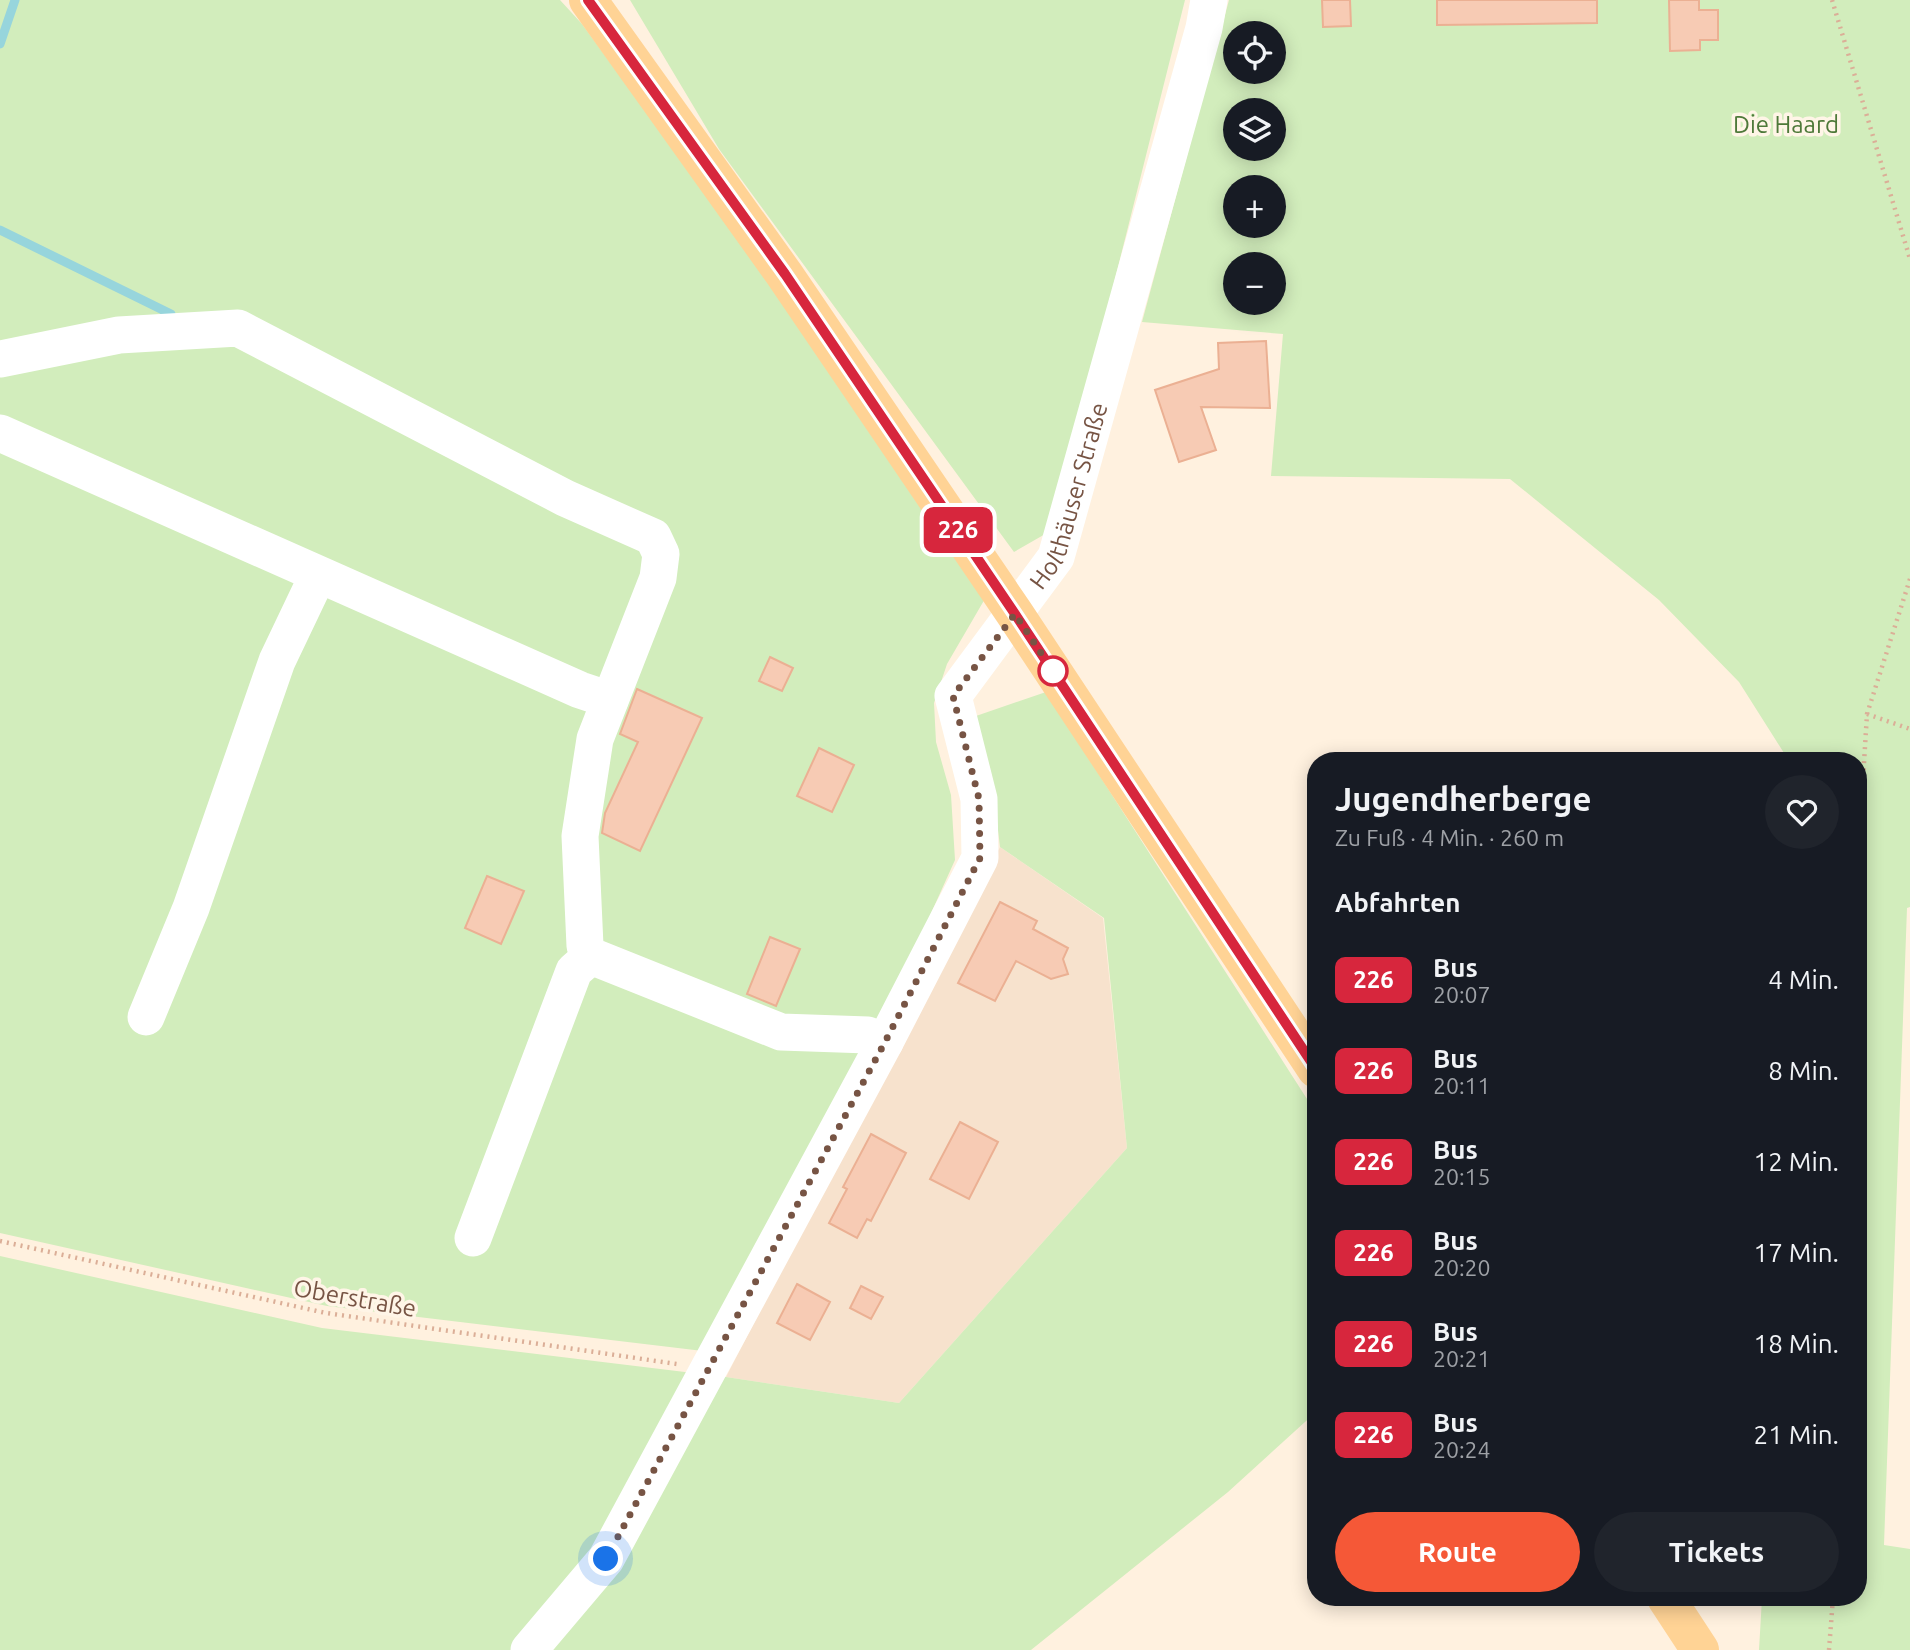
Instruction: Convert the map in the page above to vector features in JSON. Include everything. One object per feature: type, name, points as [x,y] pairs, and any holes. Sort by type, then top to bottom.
[{"type":"main road","points":[[588,0],[785,274],[1015,614],[1307,1055]]},
{"type":"main road","points":[[1671,1606],[1700,1650]]},
{"type":"street","name":"Holthäuser Straße","points":[[529,1650],[606,1559],[707,1367],[885,1042],[980,858],[979,799],[953,696],[1056,556],[1204,28],[1209,0]]},
{"type":"street","points":[[0,359],[119,335],[238,328],[565,498],[653,537],[661,554],[658,579],[595,739],[580,836],[584,946],[591,956],[781,1032],[868,1035],[885,1042]]},
{"type":"street","points":[[0,433],[318,575],[610,700]]},
{"type":"street","points":[[146,1017],[191,908],[277,661],[318,575]]},
{"type":"street","points":[[473,1238],[574,971],[591,956]]},
{"type":"path","points":[[1832,0],[1910,259]]},
{"type":"path","points":[[1865,752],[1867,714],[1910,579]]},
{"type":"path","points":[[1867,714],[1910,729]]},
{"type":"path","name":"Oberstraße","points":[[0,1241],[326,1314],[707,1367]]},
{"type":"path","points":[[1829,1650],[1832,1606]]},
{"type":"shaded area","points":[[1000,847],[1103,918],[1127,1148],[899,1403],[726,1377]]},
{"type":"green space","points":[[0,0],[560,0],[582,24],[801,324],[986,597],[947,664],[934,703],[936,742],[951,795],[955,860],[878,1031],[703,1351],[327,1306],[0,1233]]},
{"type":"green space","points":[[630,0],[1185,0],[1059,502],[1047,533],[1014,552],[719,149]]},
{"type":"green space","name":"Die Haard","points":[[1229,0],[1910,0],[1910,907],[1907,908],[1884,1545],[1910,1549],[1910,1650],[1759,1650],[1762,1606],[1867,1606],[1867,752],[1783,752],[1739,682],[1659,600],[1510,479],[1271,476],[1283,334],[1142,322],[1223,22],[1223,84],[1286,84],[1286,21],[1223,21]]},
{"type":"green space","points":[[1046,692],[1307,1099],[1307,1420],[1228,1492],[1031,1650],[0,1650],[0,1256],[322,1328],[726,1377],[899,1403],[1127,1148],[1104,918],[1000,847],[993,788],[976,716]]},
{"type":"building","points":[[1322,0],[1350,0],[1351,26],[1323,27]]},
{"type":"building","points":[[1437,0],[1597,0],[1597,23],[1437,25]]},
{"type":"building","points":[[1669,0],[1699,0],[1699,10],[1718,10],[1718,40],[1700,40],[1700,50],[1670,51]]},
{"type":"building","points":[[1266,341],[1270,408],[1201,407],[1216,450],[1179,462],[1155,390],[1219,369],[1218,343]]},
{"type":"building","points":[[770,657],[793,668],[782,691],[759,681]]},
{"type":"building","points":[[637,689],[702,718],[640,851],[602,833],[605,813],[638,742],[620,734]]},
{"type":"building","points":[[819,748],[854,765],[832,812],[797,796]]},
{"type":"building","points":[[487,876],[524,891],[501,944],[465,928]]},
{"type":"building","points":[[1000,902],[1037,921],[1033,929],[1068,948],[1063,959],[1068,974],[1051,979],[1016,961],[995,1001],[958,983]]},
{"type":"building","points":[[770,937],[800,949],[776,1006],[747,994]]},
{"type":"building","points":[[960,1122],[998,1142],[969,1199],[930,1179]]},
{"type":"building","points":[[871,1134],[906,1153],[871,1221],[867,1219],[857,1238],[829,1223],[847,1189],[843,1187]]},
{"type":"building","points":[[797,1284],[830,1302],[810,1340],[777,1323]]},
{"type":"building","points":[[861,1286],[883,1297],[871,1319],[850,1308]]},
{"type":"waterway","points":[[0,44],[15,0]]},
{"type":"waterway","points":[[0,230],[171,314]]},
{"type":"bus line","name":"226","points":[[588,0],[785,274],[1015,614],[1307,1055]]},
{"type":"route","points":[[606,1559],[707,1367],[820,1164],[980,858],[979,799],[953,696],[1015,614],[1053,671]]}]
